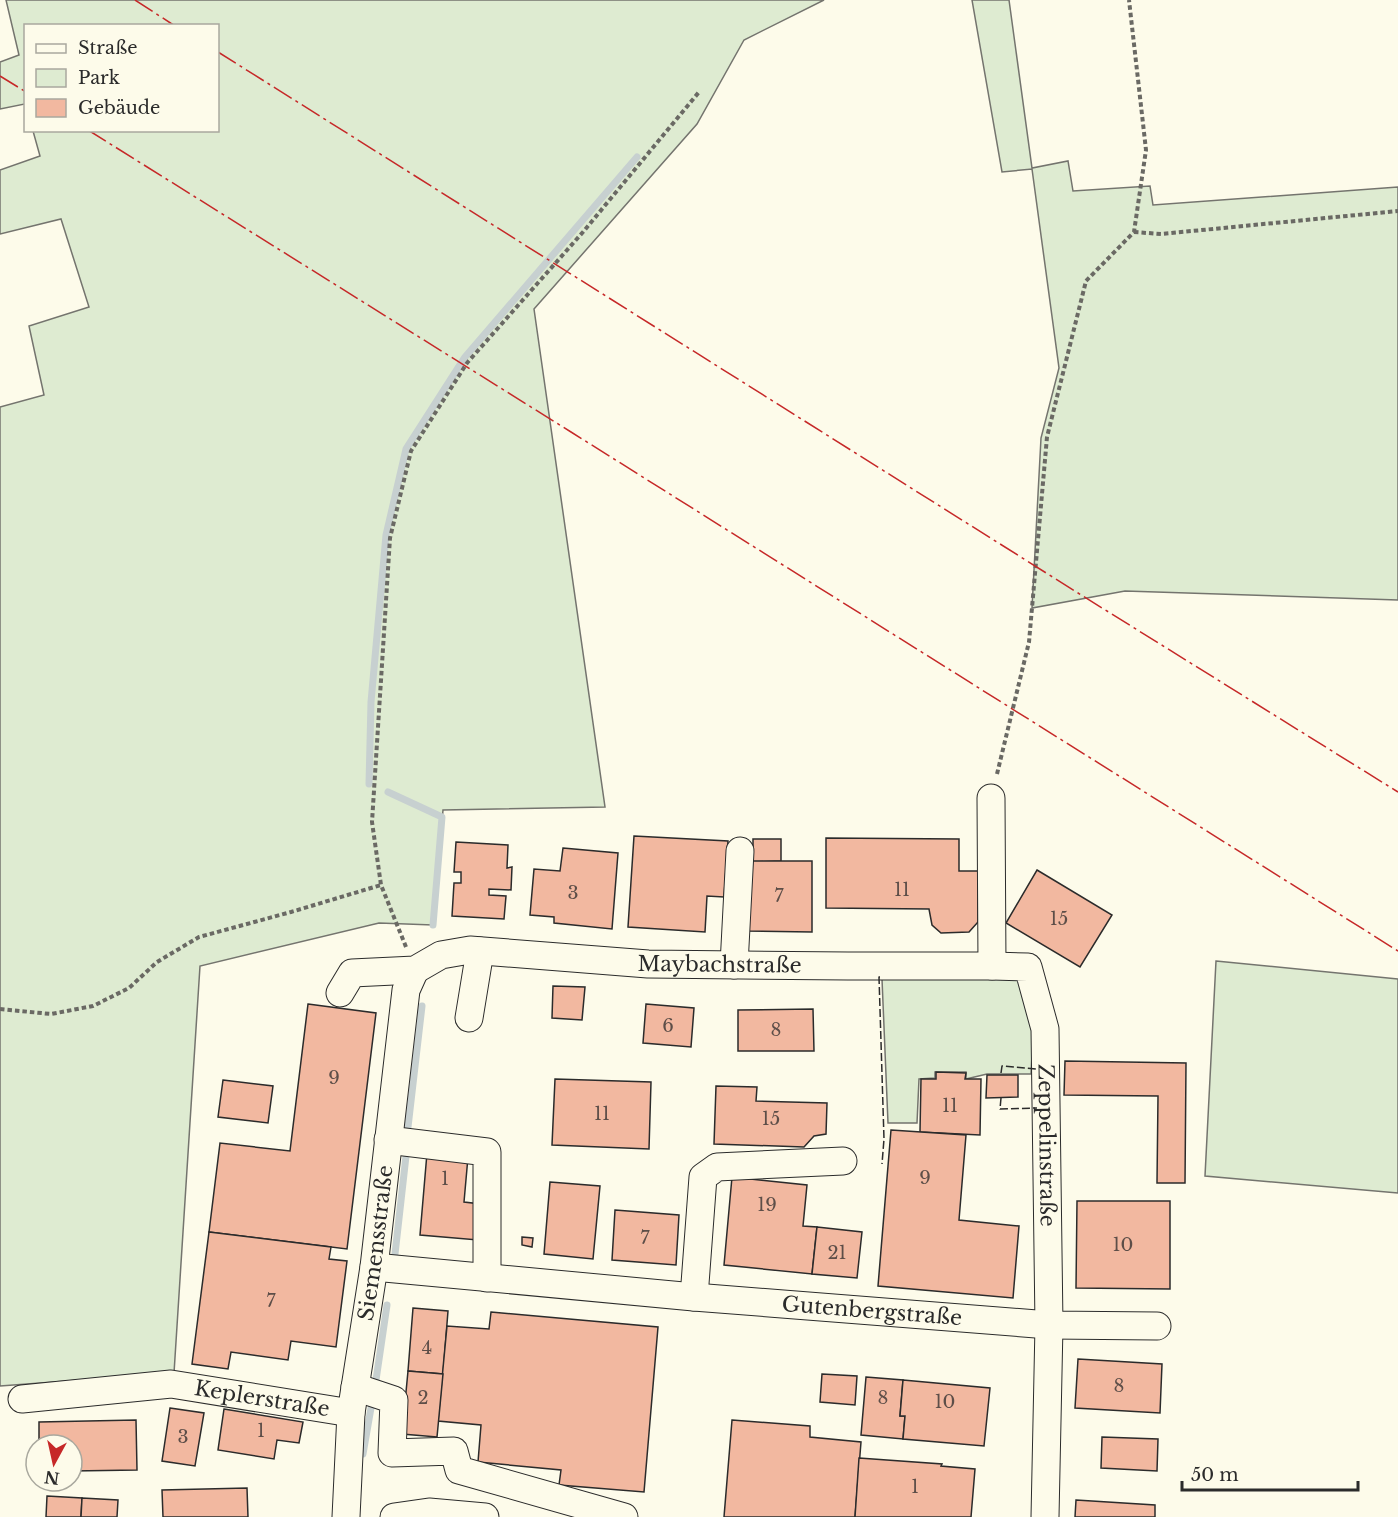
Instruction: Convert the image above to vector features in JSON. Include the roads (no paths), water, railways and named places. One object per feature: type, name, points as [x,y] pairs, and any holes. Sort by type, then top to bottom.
[{"type":"street","points":[[991,798],[992,966]]},
{"type":"street","points":[[734,965],[740,851]]},
{"type":"street","name":"Maybachstraße","points":[[415,970],[441,955],[470,950],[648,964],[1028,967]]},
{"type":"street","points":[[469,1018],[480,951]]},
{"type":"street","name":"Zeppelinstraße","points":[[1028,967],[1045,1029],[1049,1325],[1045,1517]]},
{"type":"street","points":[[340,993],[352,973],[415,970]]},
{"type":"street","name":"Siemensstraße","points":[[346,1517],[351,1413],[374,1267],[406,990],[415,970]]},
{"type":"street","points":[[388,1140],[487,1152],[487,1278]]},
{"type":"street","points":[[694,1297],[703,1177],[717,1167],[843,1161]]},
{"type":"street","name":"Gutenbergstraße","points":[[374,1267],[694,1297],[1049,1325]]},
{"type":"street","points":[[1049,1325],[1157,1326]]},
{"type":"street","name":"Keplerstraße","points":[[22,1399],[171,1384],[351,1413]]},
{"type":"street","points":[[355,1387],[394,1400],[392,1453],[454,1451],[459,1470],[624,1517]]},
{"type":"street","points":[[394,1517],[429,1512],[485,1517]]},
{"type":"waterway","points":[[369,784],[371,702],[386,535],[406,449],[465,357],[637,157]]},
{"type":"waterway","points":[[388,792],[442,817],[433,925]]},
{"type":"waterway","points":[[408,1127],[422,1006]]},
{"type":"waterway","points":[[395,1254],[406,1156]]},
{"type":"waterway","points":[[376,1380],[387,1305]]},
{"type":"waterway","points":[[363,1454],[371,1408]]}]
